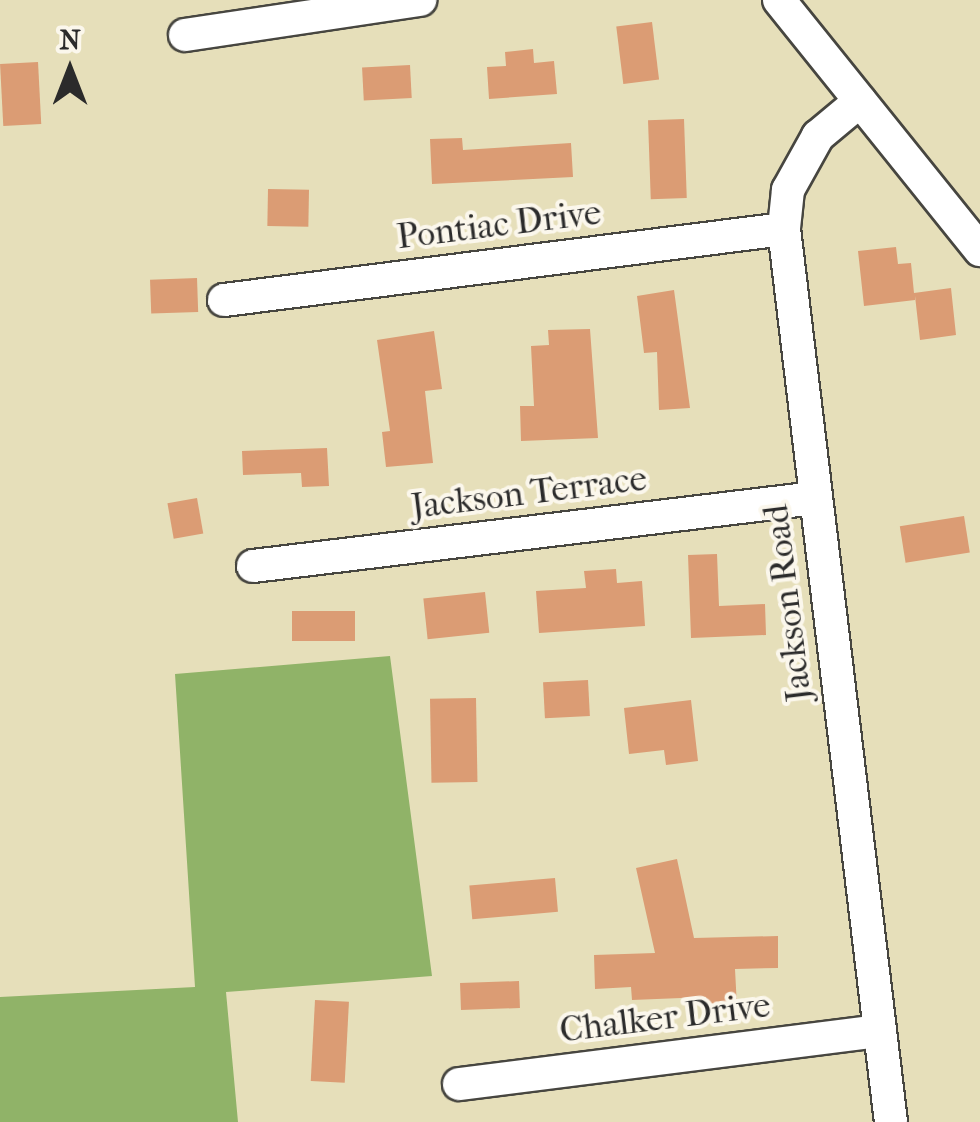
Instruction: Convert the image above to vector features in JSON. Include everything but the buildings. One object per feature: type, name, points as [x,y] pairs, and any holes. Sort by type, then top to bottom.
[{"type":"street","points":[[185,36],[420,0]]},
{"type":"street","points":[[779,0],[980,250]]},
{"type":"street","name":"Jackson Road","points":[[860,102],[818,136],[788,190],[784,230],[892,1122]]},
{"type":"street","name":"Pontiac Drive","points":[[224,300],[784,230]]},
{"type":"street","name":"Jackson Terrace","points":[[253,566],[815,498]]},
{"type":"street","name":"Chalker Drive","points":[[460,1084],[880,1032]]},
{"type":"green space","points":[[390,656],[432,976],[226,992],[238,1122],[0,1122],[0,997],[195,987],[175,674]]}]
